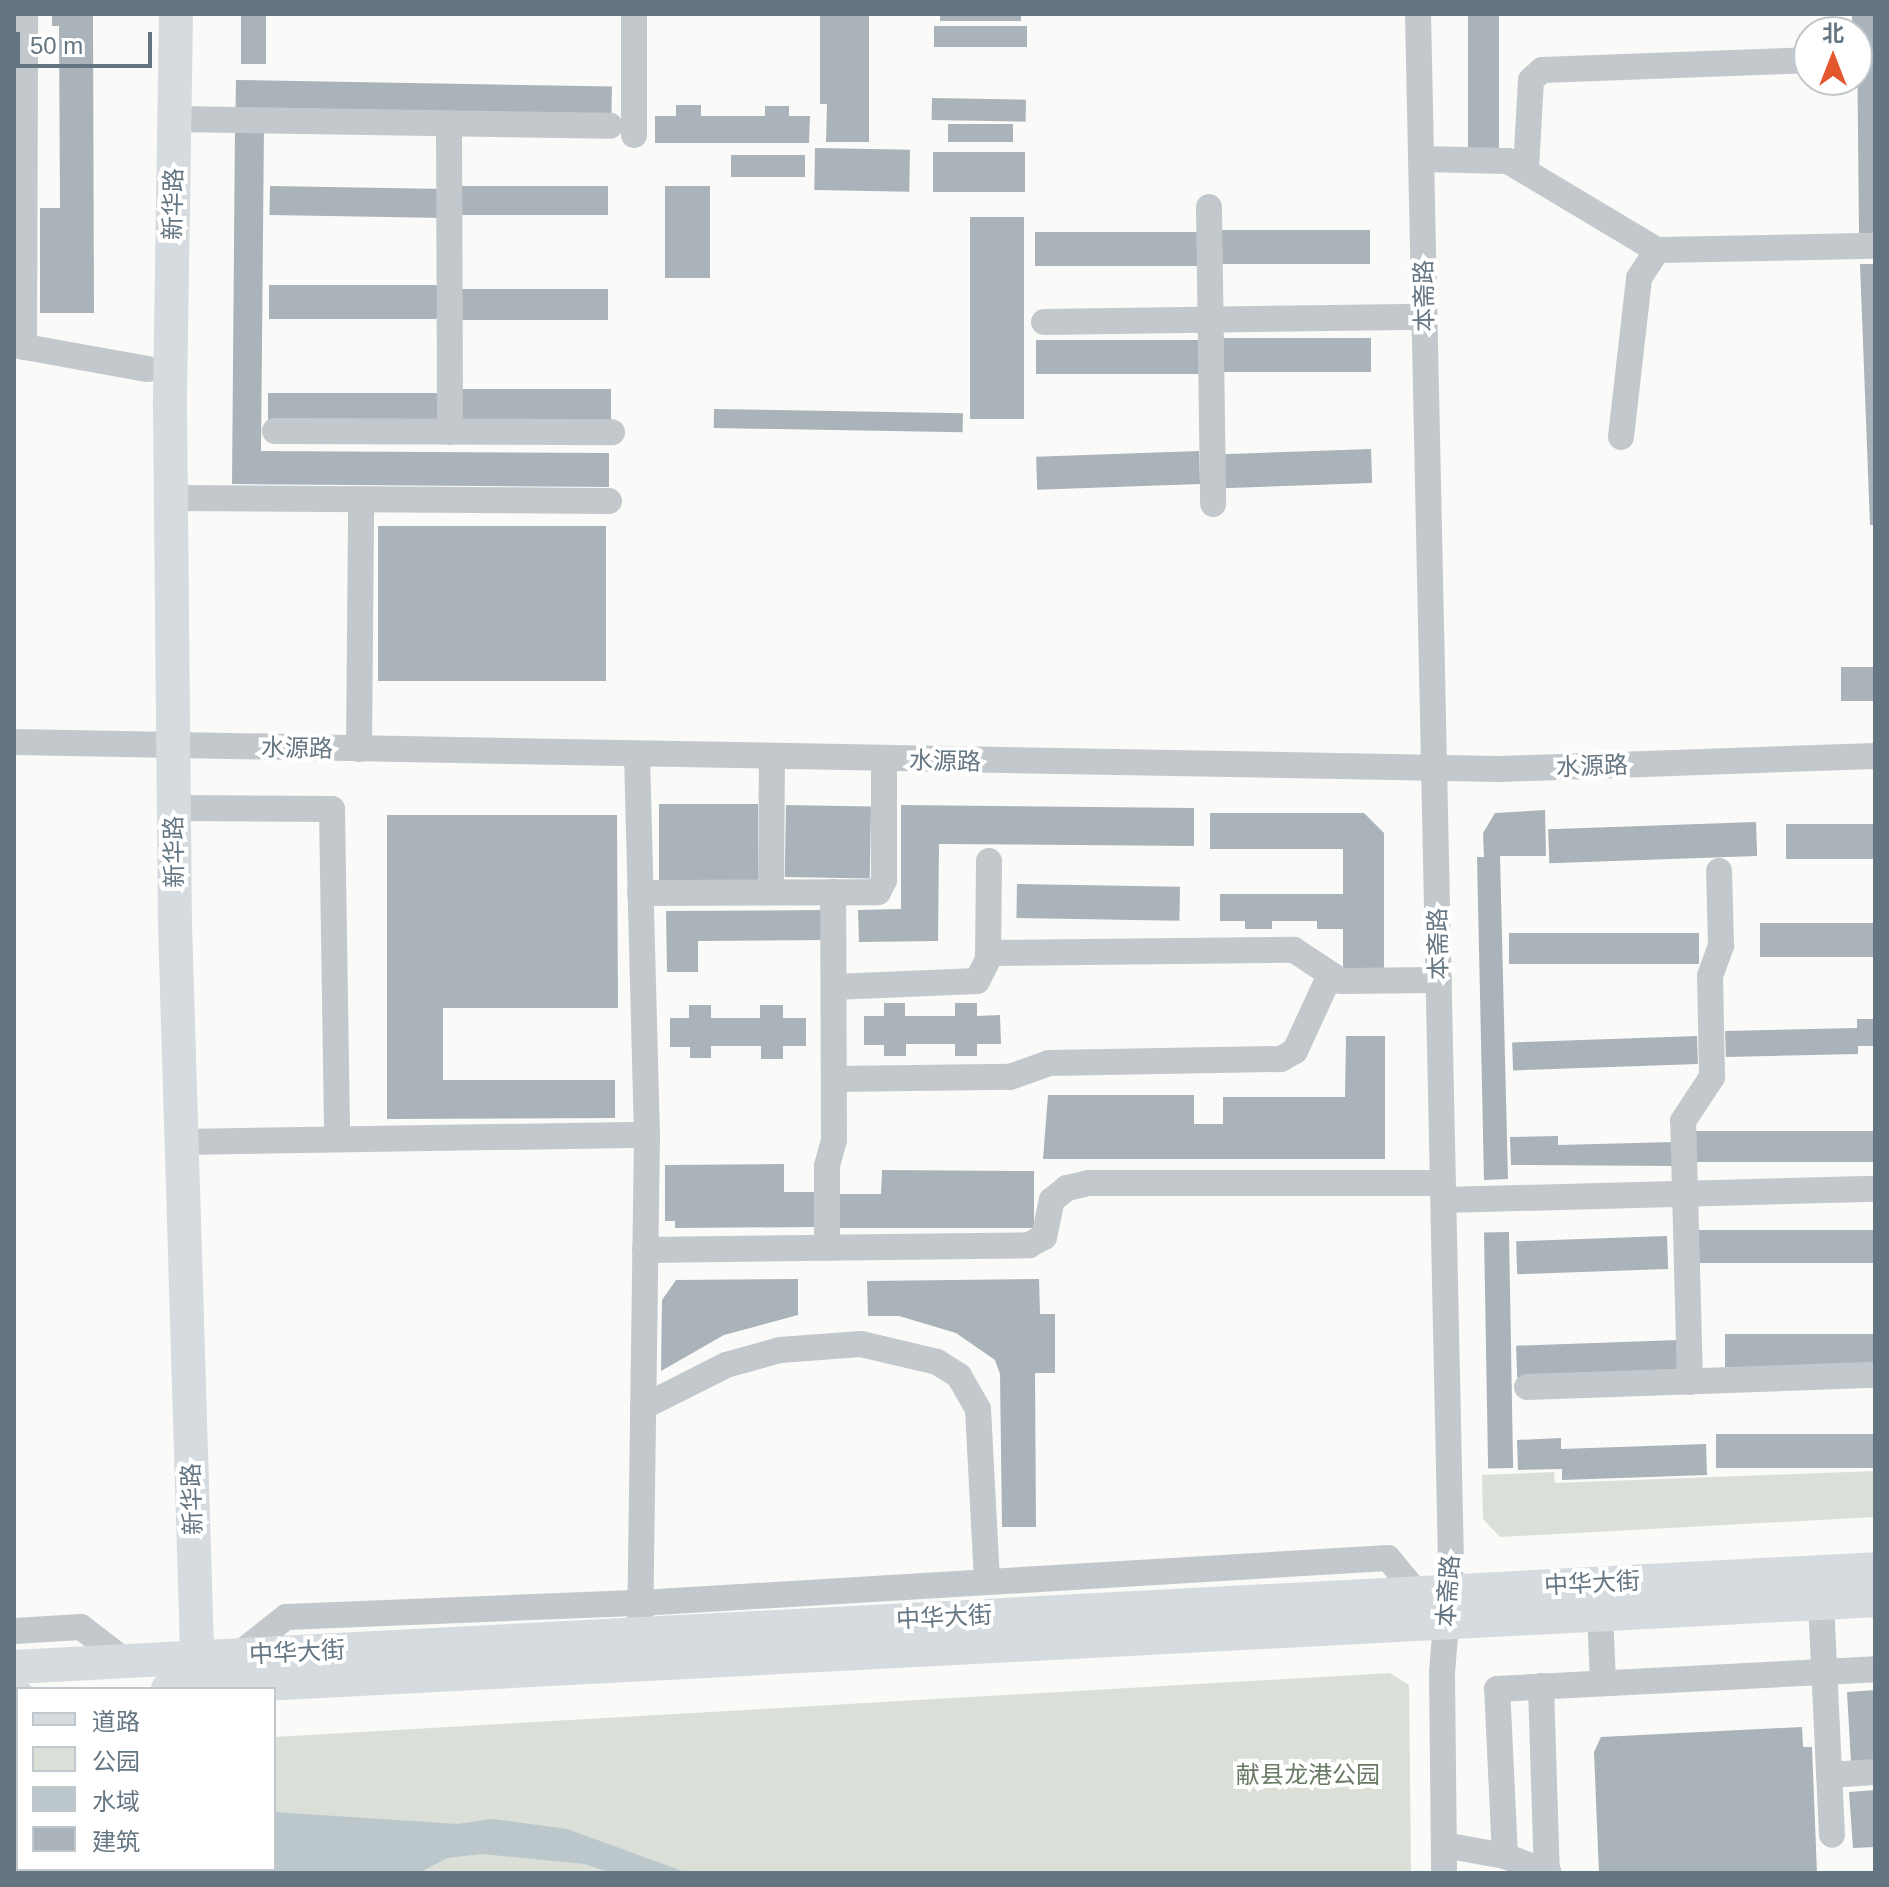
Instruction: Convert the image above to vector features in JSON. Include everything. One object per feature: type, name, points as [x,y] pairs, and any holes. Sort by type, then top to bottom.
[{"type":"main road","name":"新华路","points":[[154,14],[148,369],[162,745],[184,1680]]},
{"type":"main road","name":"新华路","points":[[176,14],[170,498],[162,745],[174,808],[182,1142],[184,1680]]},
{"type":"main road","name":"中华大街","points":[[14,1667],[125,1661],[184,1680],[1437,1601],[1875,1569]]},
{"type":"main road","name":"中华大街","points":[[184,1680],[238,1655],[640,1618],[1437,1601],[1600,1613],[1875,1600]]},
{"type":"street","points":[[25,14],[19,346],[148,369]]},
{"type":"street","points":[[174,119],[622,131],[634,14]]},
{"type":"street","name":"本斋路","points":[[1418,14],[1444,1192],[1437,1601],[1442,1672],[1444,1873]]},
{"type":"street","points":[[1526,169],[1531,80],[1542,70],[1793,61]]},
{"type":"street","points":[[449,124],[450,432]]},
{"type":"street","points":[[1421,159],[1490,157],[1526,169],[1657,250],[1875,246]]},
{"type":"street","points":[[1209,207],[1213,504]]},
{"type":"street","points":[[1621,437],[1639,278],[1657,250]]},
{"type":"street","points":[[1044,322],[1425,317]]},
{"type":"street","points":[[275,431],[612,432]]},
{"type":"street","points":[[170,498],[609,501]]},
{"type":"street","points":[[359,749],[361,499]]},
{"type":"street","name":"水源路","points":[[14,742],[1434,768],[1875,756]]},
{"type":"street","points":[[637,755],[647,1135],[640,1618],[987,1581],[1388,1558],[1437,1601]]},
{"type":"street","points":[[771,892],[772,758]]},
{"type":"street","points":[[640,893],[878,892],[884,880],[884,760]]},
{"type":"street","points":[[174,808],[332,809],[337,1139]]},
{"type":"street","points":[[834,987],[971,983],[985,972],[989,861]]},
{"type":"street","points":[[1690,1382],[1683,1121],[1712,1077],[1710,976],[1721,945],[1719,871]]},
{"type":"street","points":[[827,1248],[834,1079],[833,892]]},
{"type":"street","points":[[988,953],[1294,950],[1306,953],[1329,977],[1351,983],[1439,980]]},
{"type":"street","points":[[834,1079],[1010,1077],[1049,1063],[1281,1059],[1295,1051],[1329,977]]},
{"type":"street","points":[[182,1142],[647,1135]]},
{"type":"street","points":[[645,1250],[1029,1245],[1044,1237],[1052,1200],[1067,1188],[1088,1183],[1444,1192],[1685,1194],[1875,1189]]},
{"type":"street","points":[[643,1407],[726,1365],[780,1350],[861,1344],[937,1362],[959,1376],[978,1409],[987,1581]]},
{"type":"street","points":[[1527,1387],[1875,1375]]},
{"type":"street","points":[[1821,1602],[1832,1835]]},
{"type":"street","points":[[1600,1613],[1603,1683]]},
{"type":"street","points":[[14,1631],[81,1627],[125,1661]]},
{"type":"street","points":[[1505,1856],[1497,1689],[1875,1669]]},
{"type":"street","points":[[1444,1845],[1505,1856],[1548,1873],[1541,1686]]},
{"type":"street","points":[[1829,1775],[1875,1772]]},
{"type":"green space","points":[[1875,1471],[1875,1517],[1500,1537],[1483,1519],[1482,1475],[1554,1472],[1555,1483]]},
{"type":"green space","name":"献县龙港公园","points":[[1390,1673],[1409,1685],[1411,1873],[239,1873],[276,1871],[276,1737]]},
{"type":"water","points":[[276,1812],[457,1824],[493,1819],[567,1829],[688,1873],[612,1873],[584,1864],[482,1854],[447,1858],[419,1873],[242,1871],[276,1871]]},
{"type":"building","points":[[52,14],[93,14],[94,313],[40,313],[40,208],[60,208],[59,26],[52,26]]},
{"type":"building","points":[[241,14],[266,14],[266,64],[241,64]]},
{"type":"building","points":[[820,14],[869,14],[869,142],[826,142],[827,104],[820,104]]},
{"type":"building","points":[[940,14],[1021,14],[1021,21],[940,21]]},
{"type":"building","points":[[1468,14],[1499,14],[1499,150],[1468,150]]},
{"type":"building","points":[[1875,14],[1875,233],[1859,233],[1858,96],[1873,96],[1873,16],[1852,16]]},
{"type":"building","points":[[934,26],[1027,26],[1027,47],[934,47]]},
{"type":"building","points":[[236,80],[612,87],[611,119],[235,112]]},
{"type":"building","points":[[932,98],[1026,100],[1026,122],[932,120]]},
{"type":"building","points":[[676,105],[701,105],[701,116],[765,116],[765,106],[789,106],[789,116],[810,116],[809,143],[655,143],[655,116],[676,116]]},
{"type":"building","points":[[948,124],[1013,124],[1013,142],[948,142]]},
{"type":"building","points":[[235,125],[264,125],[261,451],[609,453],[609,487],[232,484]]},
{"type":"building","points":[[815,148],[910,150],[909,192],[814,190]]},
{"type":"building","points":[[933,152],[1025,152],[1025,192],[933,192]]},
{"type":"building","points":[[731,155],[805,155],[805,177],[731,177]]},
{"type":"building","points":[[270,186],[446,189],[445,218],[269,215]]},
{"type":"building","points":[[456,186],[608,186],[608,215],[456,215]]},
{"type":"building","points":[[665,186],[710,186],[710,278],[665,278]]},
{"type":"building","points":[[970,217],[1024,217],[1024,419],[970,419]]},
{"type":"building","points":[[1220,230],[1370,230],[1370,264],[1220,264]]},
{"type":"building","points":[[1035,232],[1198,232],[1198,266],[1035,266]]},
{"type":"building","points":[[1860,264],[1875,264],[1875,525],[1870,525]]},
{"type":"building","points":[[269,285],[445,285],[445,319],[269,319]]},
{"type":"building","points":[[460,289],[608,289],[608,320],[460,320]]},
{"type":"building","points":[[1221,338],[1371,338],[1371,372],[1221,372]]},
{"type":"building","points":[[1036,340],[1199,340],[1199,374],[1036,374]]},
{"type":"building","points":[[461,389],[611,389],[611,422],[461,422]]},
{"type":"building","points":[[268,393],[444,393],[444,422],[268,422]]},
{"type":"building","points":[[714,409],[963,413],[963,432],[714,428]]},
{"type":"building","points":[[1371,449],[1372,483],[1222,488],[1221,454]]},
{"type":"building","points":[[1199,451],[1200,484],[1037,490],[1036,457]]},
{"type":"building","points":[[378,526],[606,526],[606,681],[378,681]]},
{"type":"building","points":[[1841,667],[1875,667],[1875,701],[1841,701]]},
{"type":"building","points":[[659,804],[758,804],[758,883],[659,883]]},
{"type":"building","points":[[786,805],[871,806],[870,878],[785,877]]},
{"type":"building","points":[[901,805],[1194,808],[1194,846],[939,844],[938,941],[859,942],[858,910],[901,909]]},
{"type":"building","points":[[1545,810],[1546,856],[1500,856],[1508,1179],[1484,1180],[1477,857],[1484,857],[1483,833],[1495,813]]},
{"type":"building","points":[[1210,813],[1364,813],[1384,833],[1384,973],[1343,973],[1343,929],[1317,929],[1317,921],[1272,921],[1272,929],[1245,929],[1245,921],[1220,921],[1220,894],[1343,894],[1343,849],[1210,849]]},
{"type":"building","points":[[387,815],[617,815],[618,1008],[443,1008],[443,1080],[615,1080],[615,1118],[387,1119]]},
{"type":"building","points":[[1756,822],[1757,856],[1549,863],[1548,829]]},
{"type":"building","points":[[1786,824],[1875,824],[1875,859],[1786,859]]},
{"type":"building","points":[[1017,884],[1180,887],[1179,921],[1016,918]]},
{"type":"building","points":[[827,910],[828,940],[698,941],[698,972],[667,972],[666,911]]},
{"type":"building","points":[[1760,923],[1875,923],[1875,957],[1760,957]]},
{"type":"building","points":[[1509,933],[1699,933],[1699,964],[1509,964]]},
{"type":"building","points":[[884,1003],[905,1003],[905,1016],[955,1016],[955,1003],[977,1003],[977,1016],[1000,1015],[1001,1044],[977,1044],[977,1056],[955,1056],[955,1044],[906,1044],[906,1056],[884,1056],[884,1045],[864,1045],[864,1016],[884,1016]]},
{"type":"building","points":[[689,1005],[711,1005],[711,1018],[760,1018],[760,1005],[783,1005],[783,1018],[806,1018],[806,1046],[783,1046],[783,1059],[761,1059],[761,1046],[711,1046],[711,1058],[690,1058],[690,1047],[670,1047],[670,1018],[689,1018]]},
{"type":"building","points":[[1857,1019],[1875,1019],[1875,1046],[1858,1046],[1858,1054],[1726,1057],[1725,1031],[1857,1028]]},
{"type":"building","points":[[1346,1036],[1385,1036],[1385,1159],[1043,1159],[1048,1095],[1194,1095],[1194,1124],[1223,1124],[1223,1097],[1345,1097]]},
{"type":"building","points":[[1697,1036],[1698,1064],[1513,1070],[1512,1042]]},
{"type":"building","points":[[1696,1131],[1875,1131],[1875,1162],[1696,1162]]},
{"type":"building","points":[[1558,1136],[1558,1145],[1674,1142],[1675,1166],[1511,1165],[1510,1137]]},
{"type":"building","points":[[784,1164],[784,1192],[816,1192],[816,1227],[675,1228],[675,1221],[665,1221],[665,1165]]},
{"type":"building","points":[[882,1170],[1034,1171],[1034,1228],[836,1228],[836,1194],[881,1194]]},
{"type":"building","points":[[1698,1230],[1875,1230],[1875,1263],[1698,1263]]},
{"type":"building","points":[[1484,1232],[1509,1232],[1513,1468],[1488,1468]]},
{"type":"building","points":[[1667,1236],[1668,1269],[1517,1274],[1516,1241]]},
{"type":"building","points":[[798,1279],[798,1315],[724,1335],[661,1371],[662,1300],[676,1280]]},
{"type":"building","points":[[1039,1279],[1040,1314],[1055,1314],[1055,1373],[1035,1373],[1036,1527],[1002,1527],[1000,1374],[995,1360],[956,1333],[899,1316],[868,1316],[867,1281]]},
{"type":"building","points":[[1725,1334],[1875,1334],[1875,1367],[1725,1367]]},
{"type":"building","points":[[1679,1340],[1680,1372],[1517,1378],[1516,1346]]},
{"type":"building","points":[[1716,1434],[1875,1434],[1875,1468],[1716,1468]]},
{"type":"building","points":[[1561,1438],[1561,1449],[1706,1444],[1707,1475],[1562,1480],[1562,1469],[1518,1470],[1517,1440]]},
{"type":"building","points":[[1875,1690],[1875,1761],[1851,1762],[1847,1692]]},
{"type":"building","points":[[1802,1727],[1803,1747],[1812,1747],[1817,1873],[1599,1873],[1594,1752],[1601,1737]]},
{"type":"building","points":[[1875,1790],[1875,1847],[1853,1848],[1849,1792]]}]
